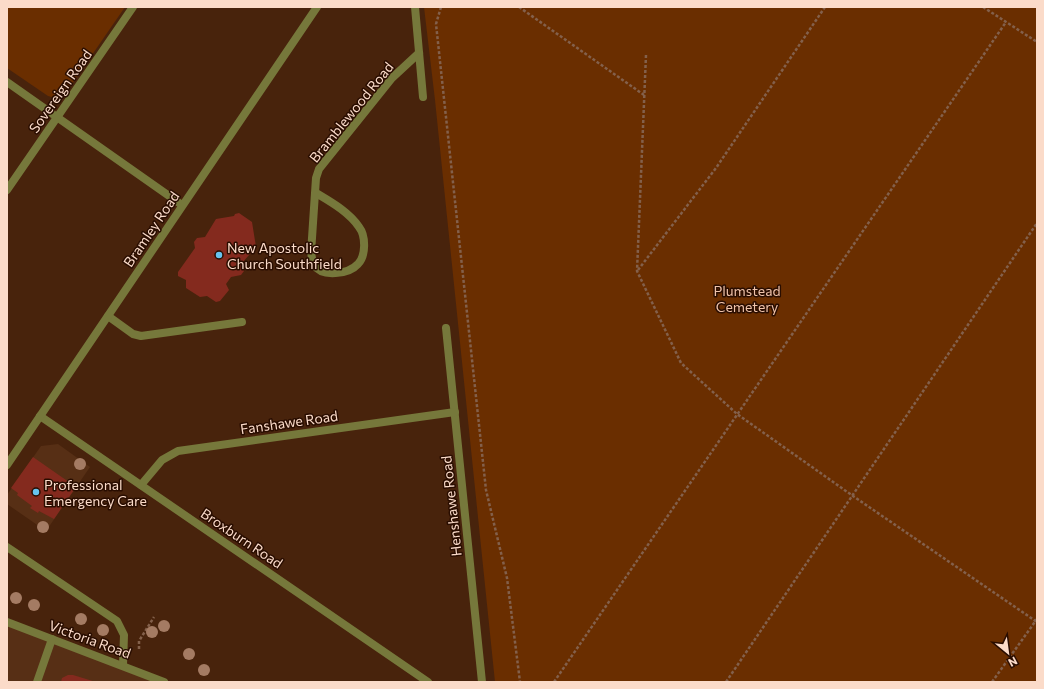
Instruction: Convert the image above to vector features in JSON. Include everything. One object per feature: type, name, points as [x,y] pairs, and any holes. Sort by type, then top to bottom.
[{"type":"street","name":"Sovereign Road","points":[[7,190],[133,7]]},
{"type":"street","name":"Bramley Road","points":[[7,465],[316,7]]},
{"type":"street","points":[[415,7],[423,97]]},
{"type":"street","name":"Bramblewood Road","points":[[316,193],[331,202],[360,227],[363,235],[364,246],[359,264],[354,268],[331,274],[321,271],[314,265],[311,253],[316,178],[319,169],[392,78],[419,53]]},
{"type":"street","points":[[7,82],[58,116],[182,205]]},
{"type":"street","points":[[108,316],[133,334],[141,336],[242,322]]},
{"type":"street","name":"Henshawe Road","points":[[446,328],[482,682]]},
{"type":"street","name":"Fanshawe Road","points":[[141,485],[162,460],[178,451],[455,412]]},
{"type":"street","name":"Broxburn Road","points":[[40,416],[428,682]]},
{"type":"street","points":[[7,547],[117,621],[124,634],[123,665]]},
{"type":"street","name":"Victoria Road","points":[[7,622],[123,665],[164,682]]},
{"type":"street","points":[[37,682],[52,639]]},
{"type":"path","points":[[441,7],[436,24],[486,490],[507,578],[520,682]]},
{"type":"path","points":[[519,7],[645,95]]},
{"type":"path","points":[[637,271],[716,168],[825,7]]},
{"type":"path","points":[[983,7],[1037,42]]},
{"type":"path","points":[[554,682],[1006,22]]},
{"type":"path","points":[[646,55],[637,271],[681,363],[737,414],[853,496],[1036,621],[992,682]]},
{"type":"path","points":[[726,682],[1037,223]]},
{"type":"path","points":[[139,649],[139,641],[154,617]]},
{"type":"shaded area","points":[[58,444],[90,467],[46,531],[7,504],[7,495],[41,446]]},
{"type":"shaded area","points":[[7,621],[52,638],[36,682],[7,682]]},
{"type":"shaded area","points":[[52,639],[164,682],[37,682]]},
{"type":"green space","points":[[7,7],[125,7],[65,94],[56,98],[48,96],[7,68]]},
{"type":"green space","name":"Plumstead Cemetery","points":[[424,7],[1034,7],[1037,9],[1037,682],[495,682],[435,100]]},
{"type":"building","name":"New Apostolic Church Southfield","points":[[239,213],[252,222],[256,247],[242,263],[244,271],[241,275],[231,277],[226,284],[229,290],[220,301],[216,302],[207,296],[200,297],[186,288],[186,280],[178,276],[178,272],[195,248],[194,242],[197,238],[205,237],[216,219],[234,216],[235,214]]},
{"type":"building","points":[[33,457],[76,487],[54,519],[39,511],[38,513],[30,508],[32,506],[17,495],[18,493],[11,488]]},
{"type":"building","points":[[68,675],[73,675],[96,682],[61,682],[62,678]]},
{"type":"place","name":"New Apostolic Church Southfield","points":[[219,255]]},
{"type":"place","name":"Professional Emergency Care","points":[[36,492]]}]
